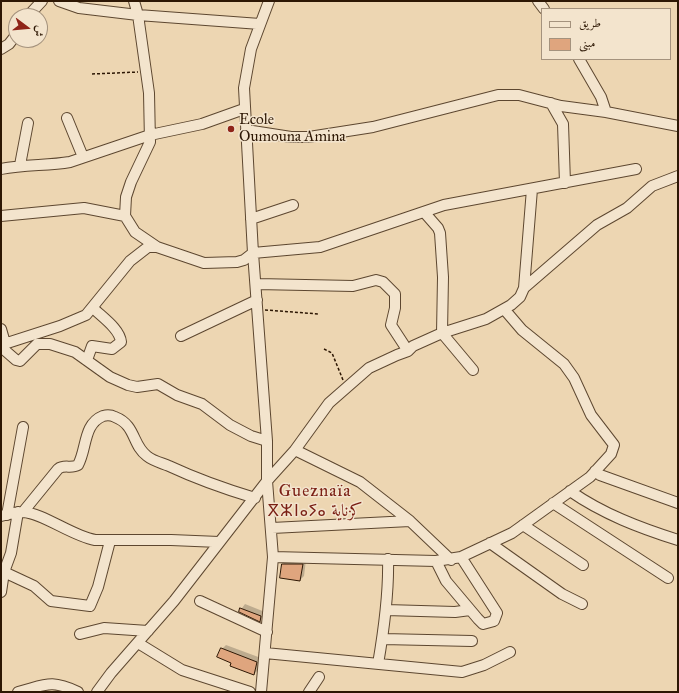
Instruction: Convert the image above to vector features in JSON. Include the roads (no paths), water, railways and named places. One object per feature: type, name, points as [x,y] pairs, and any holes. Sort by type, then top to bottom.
[{"type":"street","points":[[59,1],[99,11],[260,24]]},
{"type":"street","points":[[134,1],[138,15],[149,93],[150,135],[148,147],[131,182],[126,197],[125,216],[136,232],[157,247],[195,261],[215,264],[244,260],[253,253],[320,247],[444,205],[636,169]]},
{"type":"street","points":[[261,692],[273,557],[272,528],[267,480],[267,441],[257,305],[257,284],[253,253],[244,110],[246,71],[268,1]]},
{"type":"street","points":[[580,60],[601,97],[606,112]]},
{"type":"street","points":[[246,130],[291,137],[309,137],[373,127],[498,95],[510,94],[561,106],[606,112],[678,126]]},
{"type":"street","points":[[551,103],[563,124],[565,183]]},
{"type":"street","points":[[1,169],[20,165],[58,164],[83,158],[150,135],[202,124],[244,110]]},
{"type":"street","points":[[67,118],[83,158]]},
{"type":"street","points":[[20,165],[28,123]]},
{"type":"street","points":[[524,288],[597,226],[627,208],[636,198],[652,186],[678,176]]},
{"type":"street","points":[[97,692],[174,601],[267,480],[295,450],[328,403],[369,368],[408,351],[413,346],[442,333],[486,319],[504,309],[520,297],[524,288],[532,189]]},
{"type":"street","points":[[251,219],[293,205]]},
{"type":"street","points":[[1,216],[84,208],[125,216]]},
{"type":"street","points":[[424,212],[438,228],[440,234],[443,277],[442,333],[473,370]]},
{"type":"street","points":[[2,345],[74,321],[86,315],[93,308],[110,283],[130,261],[148,247],[157,247]]},
{"type":"street","points":[[257,284],[353,286],[381,280],[394,294],[395,308],[391,325],[408,351]]},
{"type":"street","points":[[181,336],[257,305]]},
{"type":"street","points":[[87,360],[92,346],[112,349],[121,342],[121,337],[116,330],[93,308]]},
{"type":"street","points":[[273,557],[436,561],[456,558],[512,533],[595,472],[612,454],[614,445],[591,415],[574,378],[564,364],[522,330],[504,309]]},
{"type":"street","points":[[1,329],[2,345],[16,360],[20,361],[37,344],[50,344],[76,352],[110,377],[128,385],[137,387],[158,384],[177,395],[202,404],[230,425],[251,436],[267,441]]},
{"type":"street","points":[[1,592],[4,572],[11,553],[21,512],[58,469],[63,466],[78,465],[88,431],[96,420],[105,415],[111,415],[122,420],[128,426],[146,456],[202,482],[254,498]]},
{"type":"street","points":[[23,427],[4,515],[21,512],[30,513],[84,538],[110,540],[219,542]]},
{"type":"street","points":[[295,450],[360,482],[456,558],[497,613],[494,622],[484,624],[470,610],[446,581],[436,561]]},
{"type":"street","points":[[595,472],[678,503]]},
{"type":"street","points":[[570,491],[587,503],[638,527],[678,540]]},
{"type":"street","points":[[553,504],[668,578]]},
{"type":"street","points":[[272,528],[410,521]]},
{"type":"street","points":[[523,525],[583,565]]},
{"type":"street","points":[[4,572],[34,586],[51,601],[90,606],[98,587],[110,540]]},
{"type":"street","points":[[490,543],[562,594],[582,604]]},
{"type":"street","points":[[378,664],[383,639],[386,610],[388,559]]},
{"type":"street","points":[[200,601],[267,632]]},
{"type":"street","points":[[386,610],[455,612],[470,610]]},
{"type":"street","points":[[80,634],[104,628],[148,631]]},
{"type":"street","points":[[383,639],[472,641]]},
{"type":"street","points":[[138,643],[182,670],[250,692]]},
{"type":"street","points":[[265,653],[462,672],[484,665],[510,652]]},
{"type":"street","points":[[309,692],[320,676]]},
{"type":"street","points":[[18,692],[44,684],[56,683],[78,692]]},
{"type":"place","name":"Ecole Oumouna Amina","points":[[231,129]]},
{"type":"district","name":"Gueznaïa ⴳⵣⵏⴰⵢⴰ كزناية","points":[[315,502]]}]
